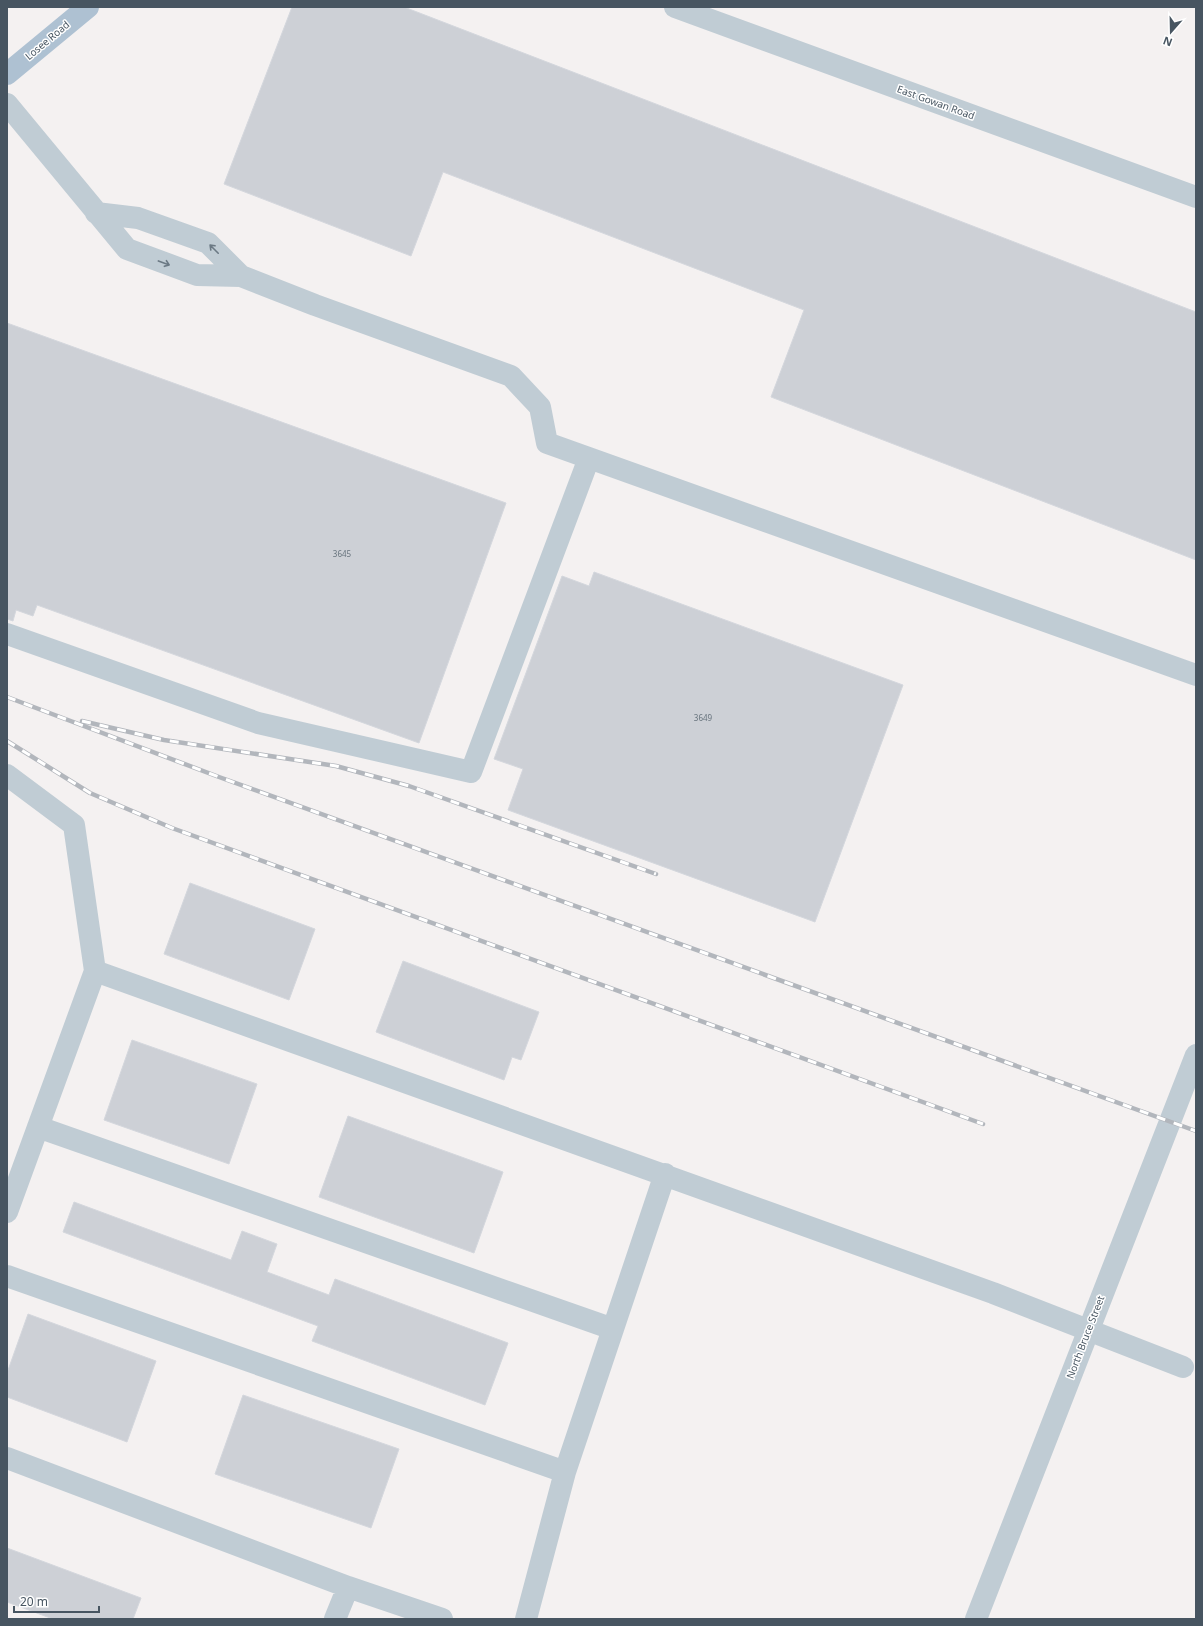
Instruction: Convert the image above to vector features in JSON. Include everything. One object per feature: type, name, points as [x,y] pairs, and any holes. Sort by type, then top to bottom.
[{"type":"main road","name":"Losee Road","points":[[7,74],[88,7]]},
{"type":"street","name":"East Gowan Road","points":[[675,7],[1196,197]]},
{"type":"street","points":[[7,104],[75,184],[96,213],[127,249],[197,275],[241,276],[315,305],[511,376],[540,407],[547,443],[1196,675]]},
{"type":"street","points":[[96,213],[138,218],[208,243],[241,276]]},
{"type":"street","points":[[142,255],[153,223]]},
{"type":"street","points":[[7,634],[258,723],[471,772],[589,458]]},
{"type":"street","points":[[7,775],[74,825],[95,971],[7,1212]]},
{"type":"street","points":[[95,971],[665,1174],[993,1293],[1183,1368]]},
{"type":"street","name":"North Bruce Street","points":[[983,1617],[1088,1331],[1196,1055]]},
{"type":"street","points":[[38,1127],[612,1329]]},
{"type":"street","points":[[526,1619],[565,1472],[665,1174]]},
{"type":"street","points":[[7,1276],[565,1472]]},
{"type":"street","points":[[7,1458],[348,1587],[442,1619]]},
{"type":"street","points":[[335,1619],[348,1587]]},
{"type":"building","points":[[292,7],[404,7],[1196,312],[1196,560],[771,397],[804,310],[443,172],[411,256],[224,184]]},
{"type":"building","points":[[7,323],[506,503],[419,743],[37,605],[33,616],[16,610],[13,621],[7,619]]},
{"type":"building","points":[[594,572],[903,685],[815,922],[508,810],[523,769],[494,759],[562,576],[589,586]]},
{"type":"building","points":[[190,883],[315,929],[289,1000],[164,954]]},
{"type":"building","points":[[403,961],[539,1012],[521,1060],[512,1057],[504,1080],[376,1032]]},
{"type":"building","points":[[132,1040],[257,1084],[229,1164],[104,1120]]},
{"type":"building","points":[[348,1116],[503,1172],[474,1253],[319,1197]]},
{"type":"building","points":[[74,1202],[231,1260],[242,1231],[277,1244],[267,1272],[329,1295],[335,1279],[508,1343],[485,1405],[312,1341],[318,1326],[63,1232]]},
{"type":"building","points":[[28,1314],[156,1361],[127,1442],[7,1397],[7,1373]]},
{"type":"building","points":[[243,1395],[399,1449],[371,1528],[215,1474]]},
{"type":"building","points":[[7,1548],[141,1598],[133,1619],[53,1619],[7,1602]]},
{"type":"railway","points":[[7,697],[219,777],[1196,1131]]},
{"type":"railway","points":[[82,721],[164,740],[336,766],[409,786],[656,874]]},
{"type":"railway","points":[[7,741],[90,793],[172,828],[983,1124]]}]
